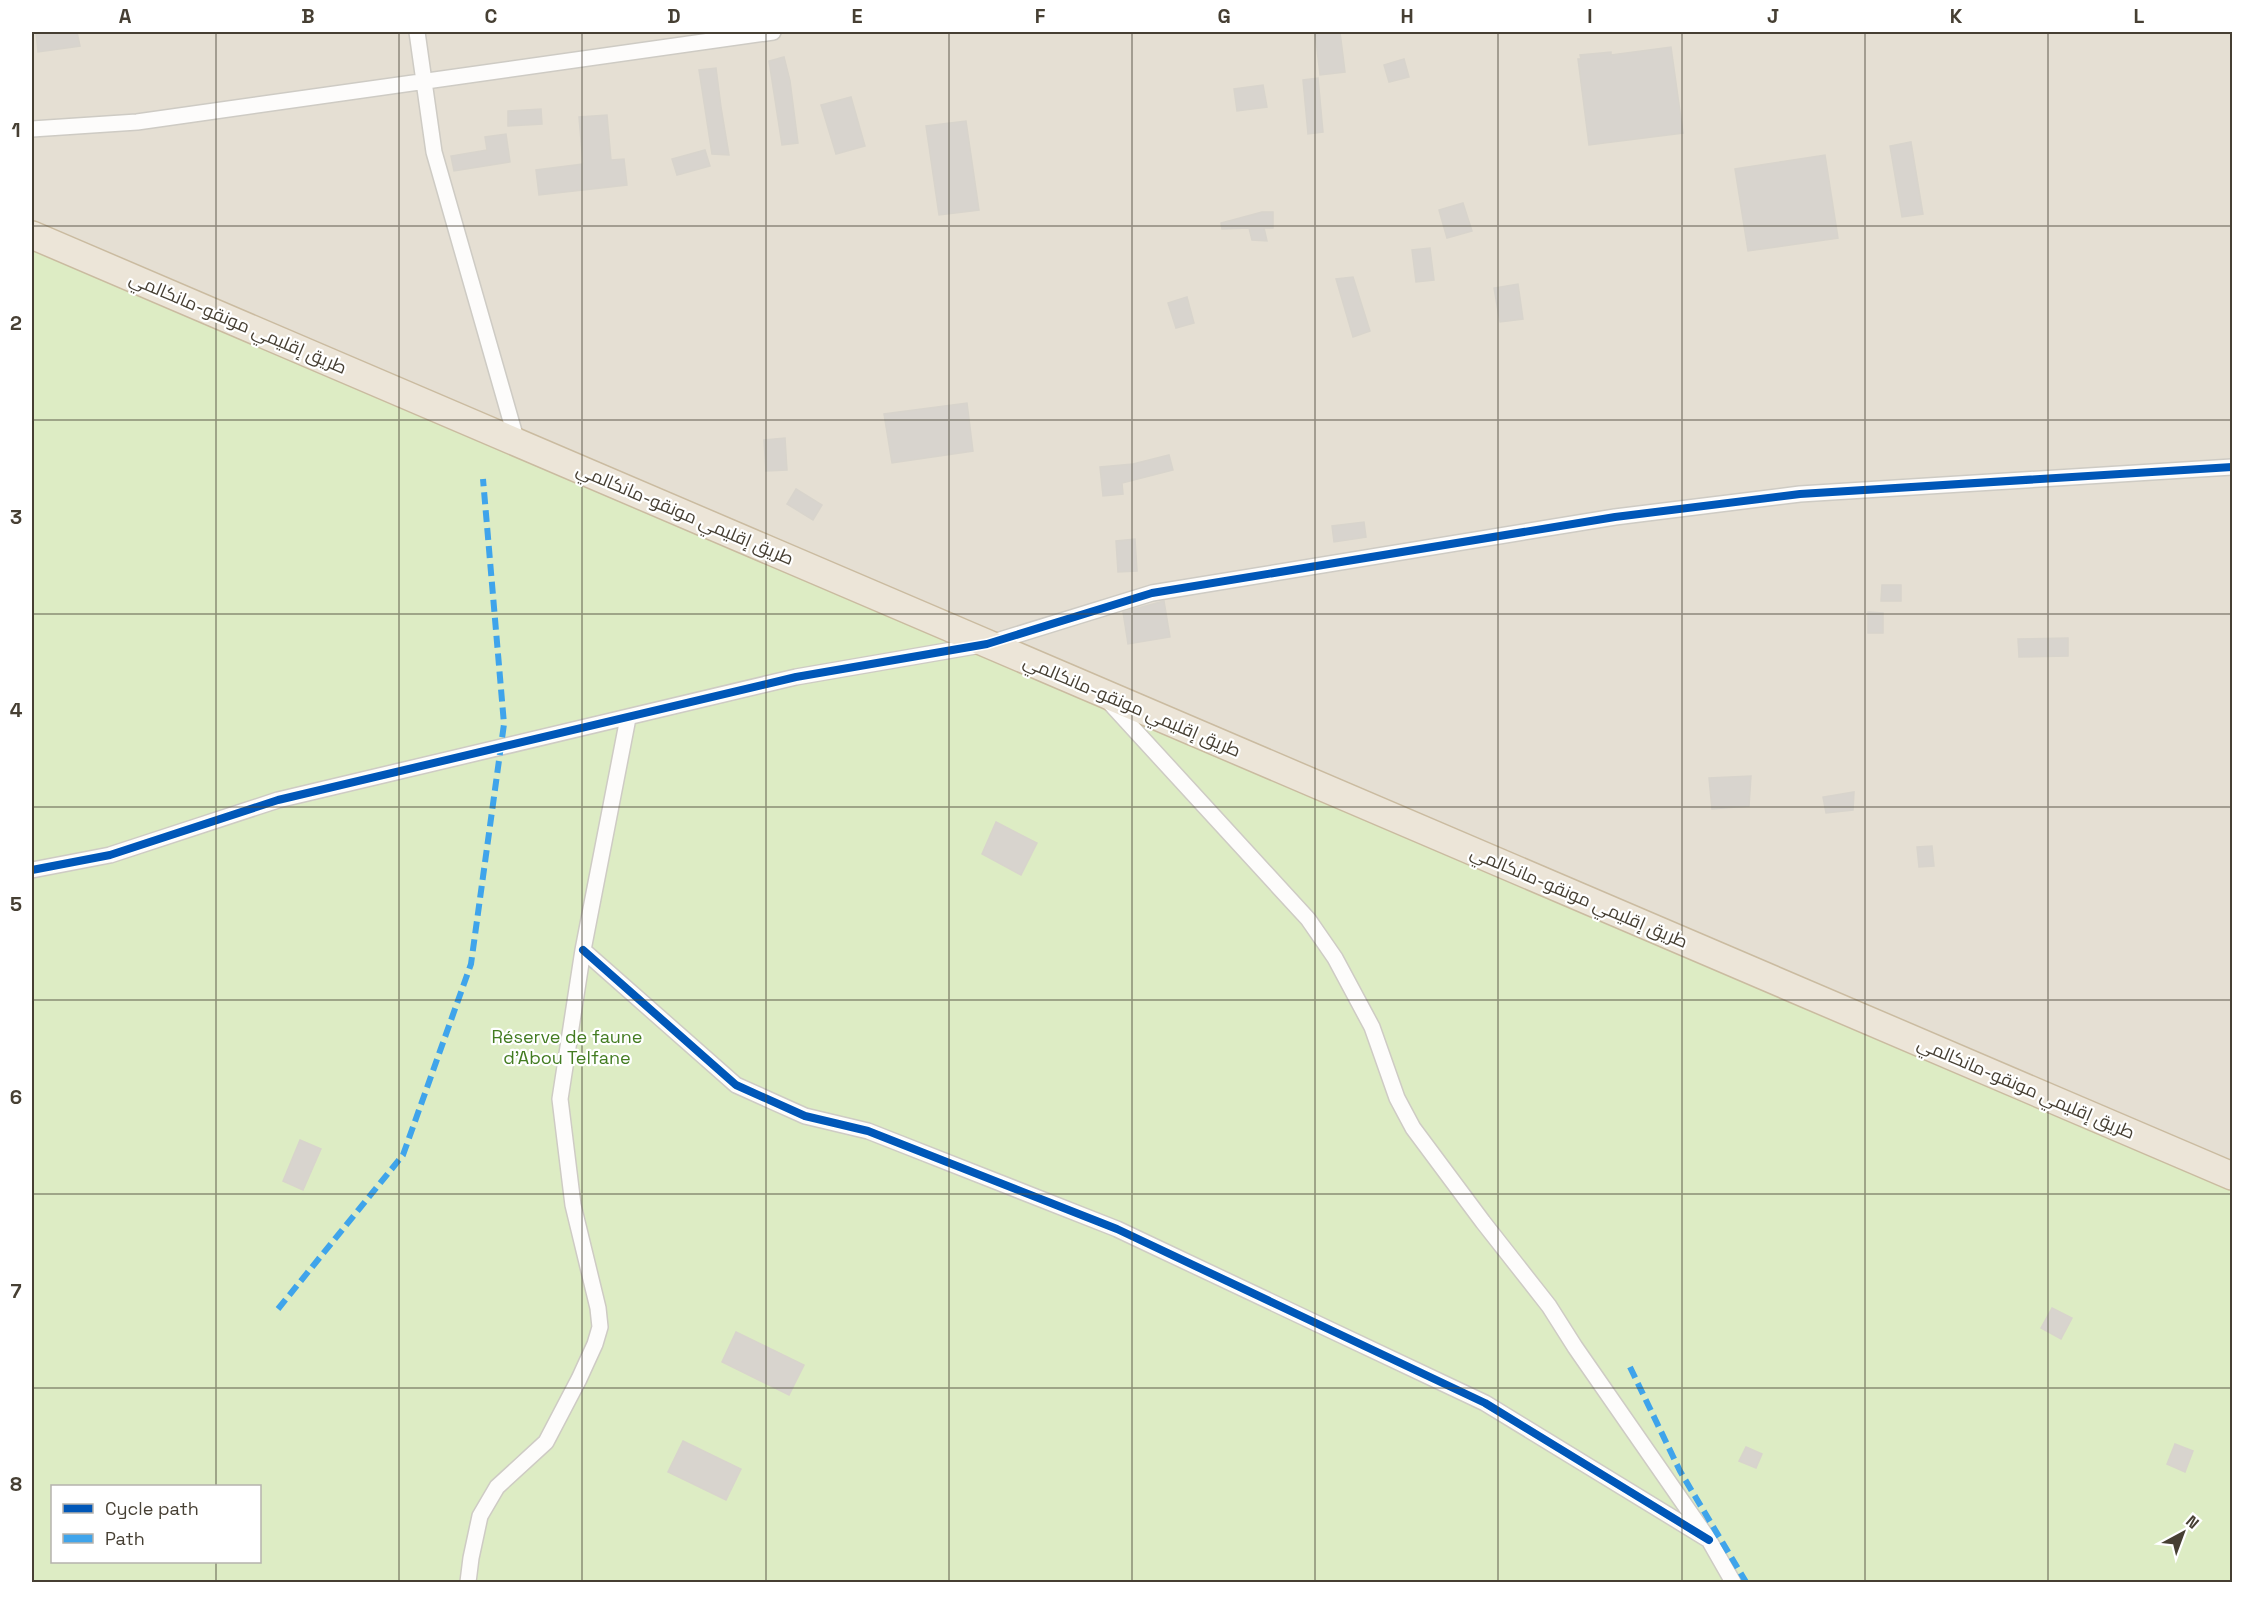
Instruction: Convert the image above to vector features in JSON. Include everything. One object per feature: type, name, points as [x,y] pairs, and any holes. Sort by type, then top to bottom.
[{"type":"highway","name":"طريق إقليمي مونقو-مانكالمي","points":[[32,235],[2232,1176]]},
{"type":"street","points":[[417,32],[434,152],[517,442]]},
{"type":"street","points":[[32,129],[137,122],[773,32]]},
{"type":"street","points":[[32,870],[110,855],[278,800],[796,677],[987,644],[1152,593],[1615,517],[1800,494],[2232,467]]},
{"type":"street","points":[[1101,693],[1308,918],[1335,958],[1372,1027],[1398,1098],[1413,1128],[1549,1306],[1709,1540],[1733,1582]]},
{"type":"street","points":[[468,1582],[480,1516],[497,1487],[546,1442],[579,1379],[595,1344],[600,1326],[598,1308],[573,1205],[560,1099],[583,950],[628,718]]},
{"type":"street","points":[[583,950],[736,1085],[806,1116],[868,1131],[1118,1229],[1485,1403],[1709,1540]]},
{"type":"shaded area","points":[[32,32],[2232,32],[2232,1582],[32,1582]]},
{"type":"green space","name":"Réserve de faune d'Abou Telfane","points":[[32,235],[2232,1176],[2232,1582],[32,1582]]},
{"type":"building","points":[[36,32],[77,32],[80,46],[38,52]]},
{"type":"building","points":[[1315,32],[1340,32],[1345,72],[1320,75]]},
{"type":"building","points":[[1671,47],[1683,133],[1589,145],[1578,59],[1581,59],[1580,55],[1611,52],[1611,55]]},
{"type":"building","points":[[784,57],[790,81],[798,143],[782,145],[769,61]]},
{"type":"building","points":[[1404,59],[1409,77],[1389,82],[1384,65]]},
{"type":"building","points":[[716,68],[729,155],[712,154],[699,70]]},
{"type":"building","points":[[1318,78],[1323,132],[1308,134],[1303,80]]},
{"type":"building","points":[[1263,85],[1267,107],[1237,111],[1234,89]]},
{"type":"building","points":[[851,97],[865,146],[836,154],[821,105]]},
{"type":"building","points":[[541,109],[542,124],[508,126],[508,111]]},
{"type":"building","points":[[607,115],[611,160],[624,159],[627,185],[539,195],[536,170],[583,164],[579,117]]},
{"type":"building","points":[[966,121],[979,210],[939,215],[926,126]]},
{"type":"building","points":[[506,134],[510,162],[454,171],[451,156],[487,150],[485,137]]},
{"type":"building","points":[[1911,142],[1923,214],[1902,217],[1890,146]]},
{"type":"building","points":[[705,150],[710,166],[677,175],[672,159]]},
{"type":"building","points":[[1825,155],[1838,238],[1748,251],[1735,169]]},
{"type":"building","points":[[1463,203],[1472,231],[1447,238],[1439,210]]},
{"type":"building","points":[[1262,212],[1273,212],[1273,228],[1264,228],[1267,241],[1252,240],[1249,228],[1222,229],[1221,223]]},
{"type":"building","points":[[1430,248],[1434,280],[1416,282],[1412,250]]},
{"type":"building","points":[[1353,277],[1370,331],[1353,337],[1336,279]]},
{"type":"building","points":[[1518,284],[1523,319],[1500,322],[1494,288]]},
{"type":"building","points":[[1187,297],[1194,323],[1176,328],[1168,303]]},
{"type":"building","points":[[967,403],[973,451],[892,463],[884,414]]},
{"type":"building","points":[[785,438],[787,470],[766,471],[764,440]]},
{"type":"building","points":[[1169,455],[1173,470],[1122,483],[1123,494],[1103,496],[1100,467],[1133,464]]},
{"type":"building","points":[[796,489],[822,505],[813,520],[787,504]]},
{"type":"building","points":[[1364,522],[1366,537],[1334,542],[1332,526]]},
{"type":"building","points":[[1135,539],[1137,571],[1118,572],[1116,541]]},
{"type":"building","points":[[1882,585],[1901,585],[1901,601],[1881,601]]},
{"type":"building","points":[[1164,601],[1170,637],[1128,644],[1123,612]]},
{"type":"building","points":[[1868,612],[1883,613],[1883,633],[1868,633]]},
{"type":"building","points":[[2068,638],[2068,656],[2019,657],[2018,639]]},
{"type":"building","points":[[1751,776],[1749,806],[1712,809],[1709,778]]},
{"type":"building","points":[[1854,792],[1853,810],[1826,813],[1823,797]]},
{"type":"building","points":[[996,822],[1037,843],[1021,875],[982,854]]},
{"type":"building","points":[[1932,846],[1934,866],[1919,867],[1917,847]]},
{"type":"building","points":[[300,1140],[321,1149],[303,1190],[283,1181]]},
{"type":"building","points":[[2052,1308],[2072,1318],[2061,1339],[2041,1328]]},
{"type":"building","points":[[736,1332],[804,1365],[789,1395],[722,1362]]},
{"type":"building","points":[[683,1441],[741,1469],[726,1500],[668,1472]]},
{"type":"building","points":[[2175,1444],[2193,1451],[2185,1472],[2167,1464]]},
{"type":"building","points":[[1746,1447],[1762,1454],[1756,1468],[1739,1461]]},
{"type":"marked path","points":[[278,1309],[403,1155],[471,964],[504,724],[483,479]]},
{"type":"marked path","points":[[1630,1367],[1680,1471],[1746,1582]]},
{"type":"cycle path","points":[[32,870],[110,855],[278,800],[796,677],[987,644],[1152,593],[1615,517],[1800,494],[2232,467]]},
{"type":"cycle path","points":[[583,950],[736,1085],[805,1116],[868,1131],[1117,1229],[1485,1403],[1709,1540]]}]
